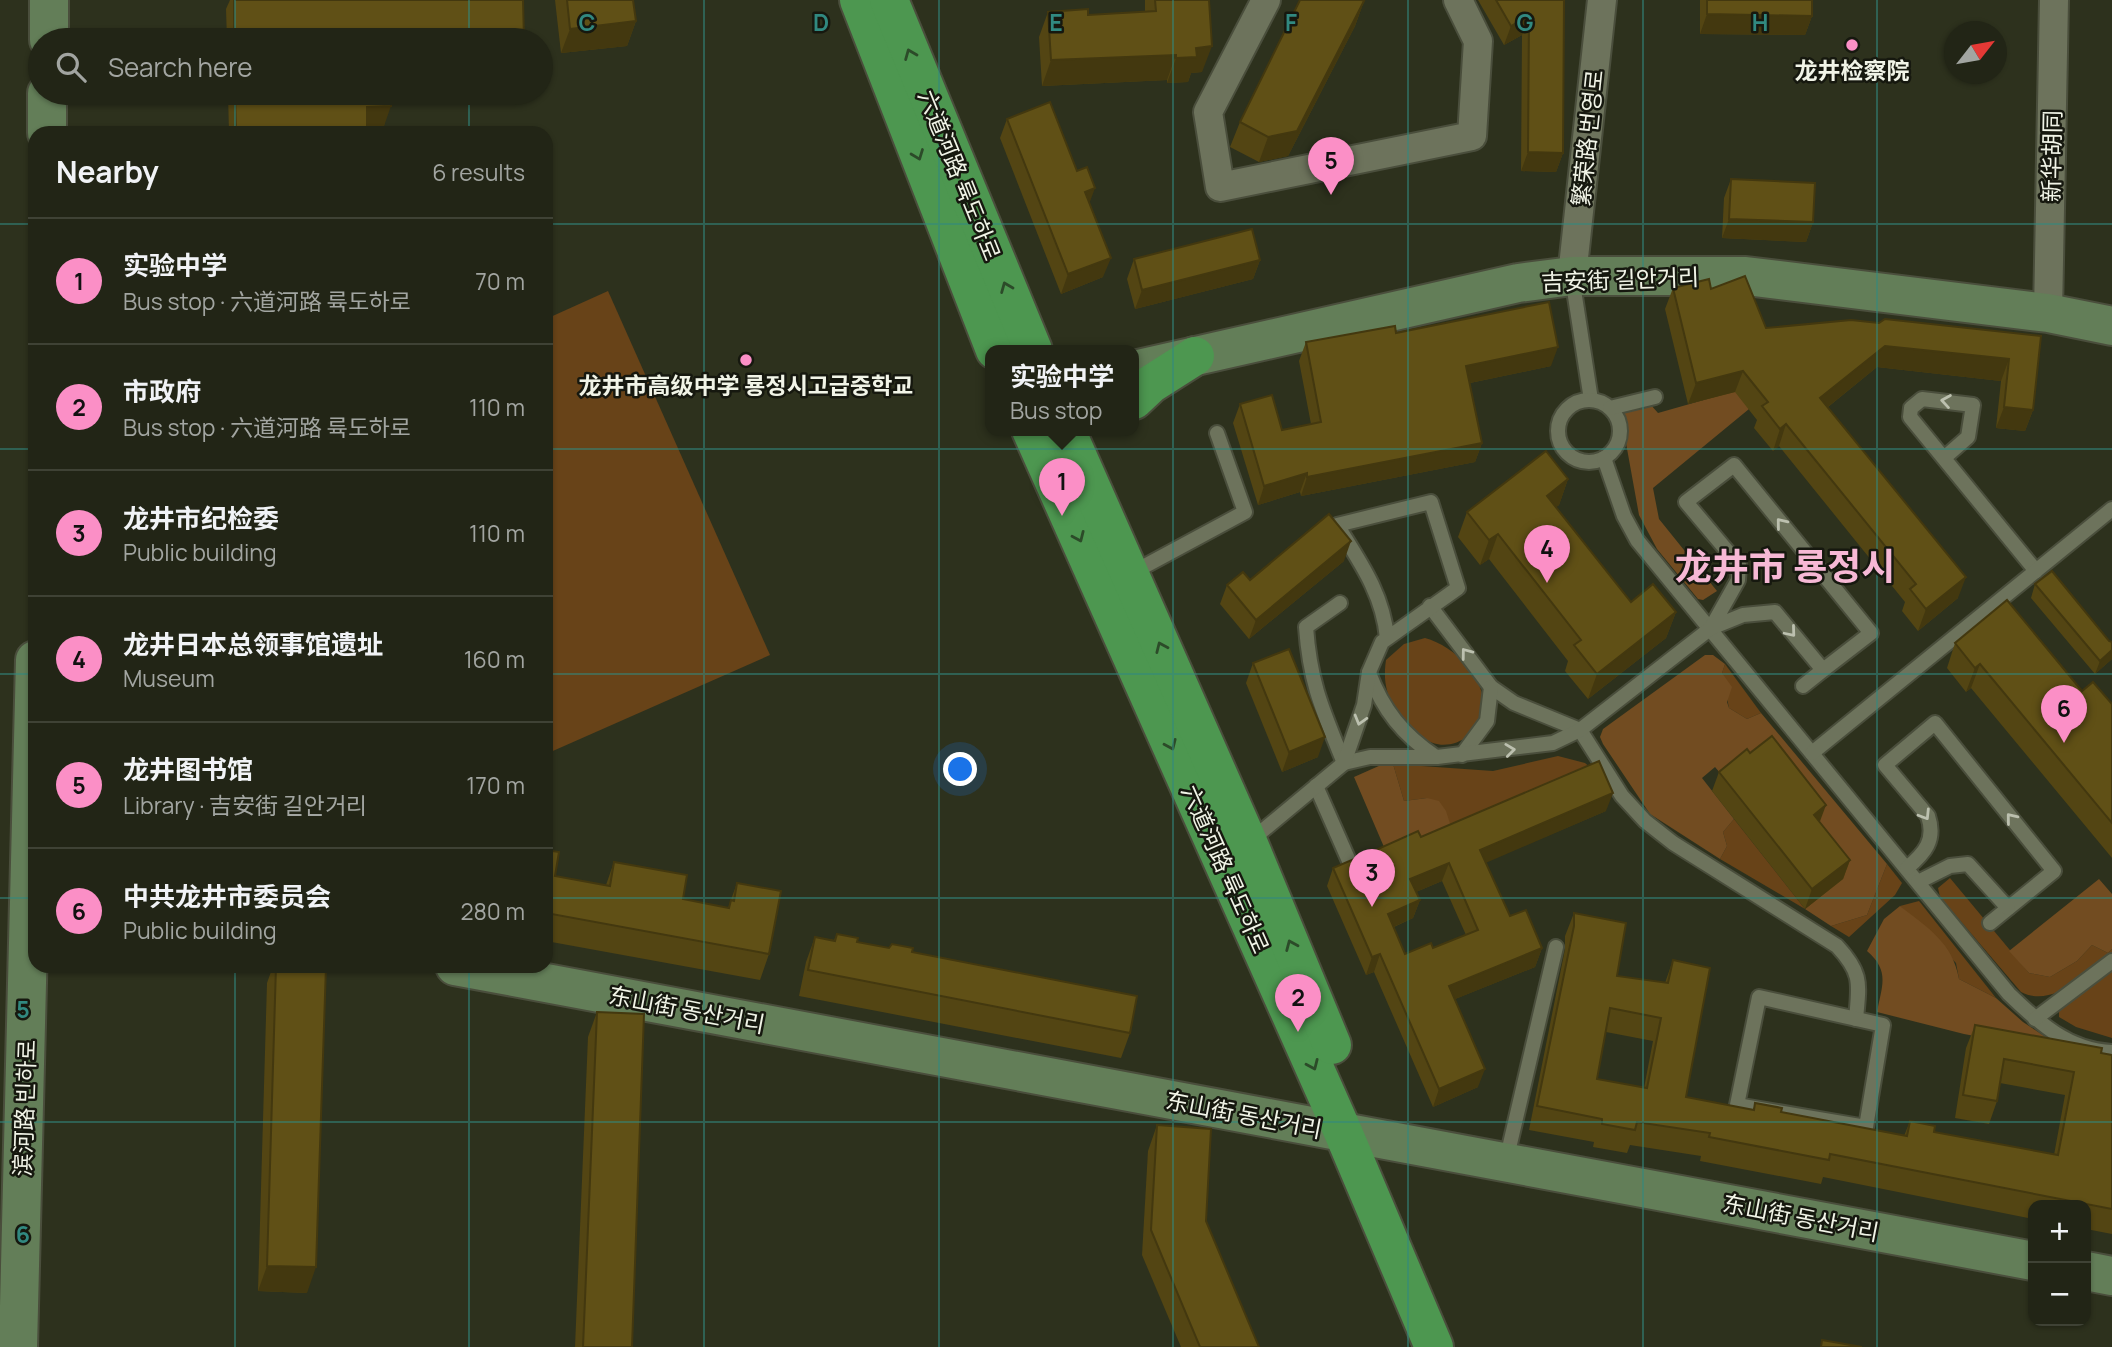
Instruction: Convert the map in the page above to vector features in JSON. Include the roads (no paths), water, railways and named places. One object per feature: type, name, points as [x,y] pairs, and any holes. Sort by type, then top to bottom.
[{"type":"highway","name":"六道河路 륙도하로","points":[[859,0],[993,345]]},
{"type":"highway","name":"六道河路 륙도하로","points":[[889,0],[1030,345]]},
{"type":"highway","points":[[1139,395],[1151,384],[1195,356]]},
{"type":"highway","name":"六道河路 륙도하로","points":[[1034,436],[1236,852]]},
{"type":"highway","name":"六道河路 륙도하로","points":[[1081,438],[1128,574],[1236,852],[1357,1136],[1460,1347]]},
{"type":"highway","name":"六道河路 륙도하로","points":[[1357,1136],[1434,1347]]},
{"type":"street","points":[[49,28],[50,0]]},
{"type":"street","points":[[1266,0],[1208,112],[1220,187],[1472,136],[1478,41],[1458,0]]},
{"type":"street","name":"繁荣路 번영로","points":[[1572,276],[1602,0]]},
{"type":"street","name":"新华胡同","points":[[2048,313],[2054,0]]},
{"type":"street","points":[[47,105],[47,126]]},
{"type":"street","name":"吉安街 길안거리","points":[[1139,369],[1518,283],[1572,276],[1746,275],[2048,313],[2112,326]]},
{"type":"street","name":"滨河路 빈하로","points":[[18,1347],[30,973]]},
{"type":"street","name":"东山街 동산거리","points":[[492,973],[2028,1260]]},
{"type":"street","points":[[2091,1272],[2112,1276]]},
{"type":"lane","points":[[1572,276],[1591,400]]},
{"type":"lane","points":[[1610,408],[1655,397]]},
{"type":"lane","points":[[1944,458],[1968,437],[1973,405],[1922,399],[1911,408],[1910,417],[1944,458],[2044,570]]},
{"type":"lane","points":[[1591,400],[1610,408],[1616,416],[1619,437],[1615,447],[1604,458],[1580,461],[1571,457],[1559,441],[1557,430],[1564,412],[1571,405],[1591,400]]},
{"type":"lane","points":[[1128,574],[1245,512],[1217,433]]},
{"type":"lane","points":[[1604,458],[1624,516],[1637,540],[2009,993],[2035,1018],[2066,1041],[2097,1051],[2112,1052]]},
{"type":"lane","points":[[1711,628],[1738,580],[1739,565],[1686,502],[1734,465],[1871,633],[1802,686]]},
{"type":"lane","points":[[1344,762],[1364,705],[1369,672],[1376,651],[1387,638],[1458,588],[1431,502],[1337,525],[1380,599],[1387,638]]},
{"type":"lane","points":[[1812,753],[2044,570],[2112,509]]},
{"type":"lane","points":[[1340,603],[1306,628],[1309,669],[1316,694],[1344,762]]},
{"type":"lane","points":[[1430,606],[1491,687],[1514,703],[1580,730],[1622,796],[1645,821],[1673,843],[1837,946],[1850,960],[1860,983],[1856,1019]]},
{"type":"lane","points":[[1236,852],[1344,762],[1370,757],[1462,755],[1553,743],[1580,730],[1711,628],[1742,615],[1775,612],[1823,670]]},
{"type":"lane","points":[[1369,672],[1380,702],[1403,732],[1437,757]]},
{"type":"lane","points":[[1462,755],[1488,722],[1491,687]]},
{"type":"lane","points":[[1907,868],[1923,855],[1930,843],[1931,825],[1928,816],[1885,765],[1935,723],[2054,871],[1990,923]]},
{"type":"lane","points":[[1316,786],[1353,870]]},
{"type":"lane","points":[[1918,882],[1950,866],[1968,864],[2008,908]]},
{"type":"lane","points":[[1506,1161],[1556,947]]},
{"type":"lane","points":[[2035,1018],[2112,961]]},
{"type":"lane","points":[[1759,997],[1856,1019],[1883,1025],[1866,1127],[1737,1105],[1759,997]]},
{"type":"place","name":"龙井检察院","points":[[1852,45]]},
{"type":"place","name":"龙井图书馆","points":[[1331,195]]},
{"type":"place","name":"龙井市高级中学 룡정시고급중학교","points":[[746,360]]},
{"type":"place","name":"实验中学","points":[[1062,516]]},
{"type":"place","name":"龙井日本总领事馆遗址","points":[[1547,583]]},
{"type":"place","name":"中共龙井市委员会","points":[[2064,743]]},
{"type":"place","name":"龙井市纪检委","points":[[1372,907]]},
{"type":"place","name":"市政府","points":[[1298,1032]]},
{"type":"district","name":"龙井市 룡정시","points":[[1785,566]]}]
